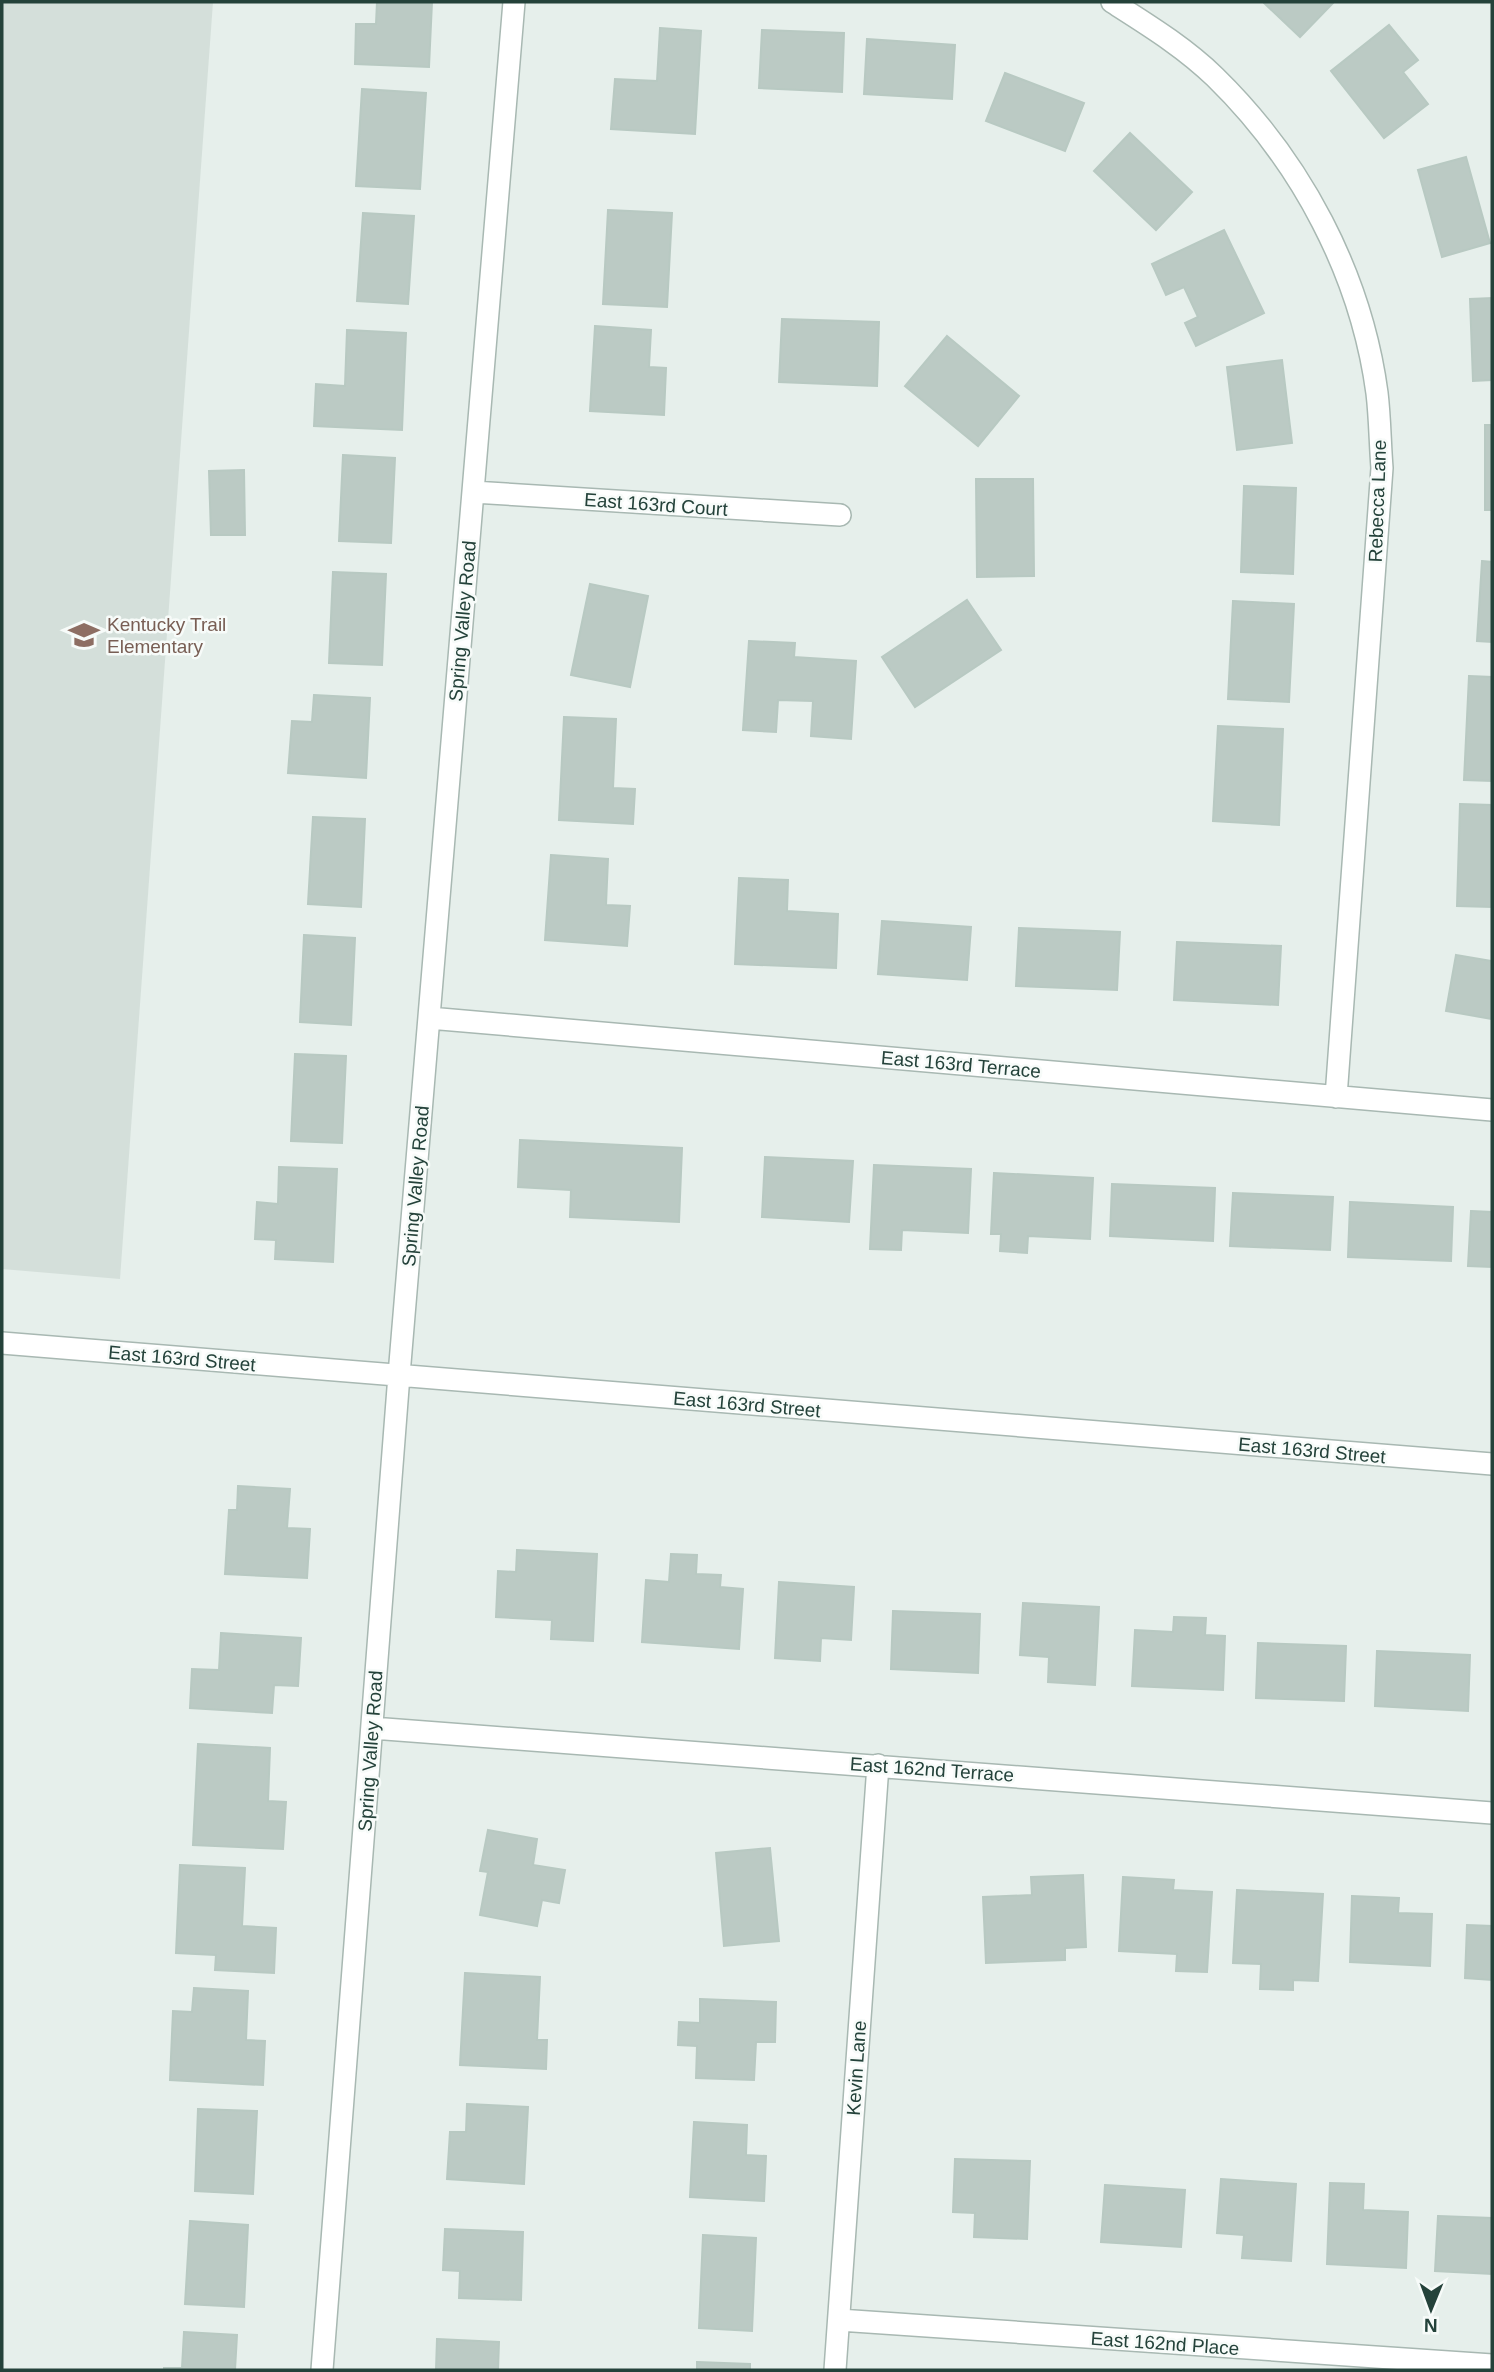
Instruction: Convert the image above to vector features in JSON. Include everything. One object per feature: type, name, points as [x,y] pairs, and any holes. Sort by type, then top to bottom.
[{"type":"street","name":"Spring Valley Road","points":[[322,2370],[399,1375],[514,2]]},
{"type":"street","name":"Rebecca Lane","points":[[1112,2],[1164,35],[1214,76],[1258,124],[1302,185],[1337,250],[1362,321],[1377,393],[1382,468],[1336,1097]]},
{"type":"street","name":"East 163rd Court","points":[[473,492],[840,515]]},
{"type":"street","name":"East 163rd Terrace","points":[[429,1018],[1492,1110]]},
{"type":"street","name":"East 163rd Street","points":[[2,1343],[1492,1464]]},
{"type":"street","name":"East 162nd Terrace","points":[[372,1728],[1492,1813]]},
{"type":"street","name":"Kevin Lane","points":[[835,2370],[878,1765]]},
{"type":"street","name":"East 162nd Place","points":[[839,2320],[1492,2365]]},
{"type":"shaded area","name":"Kentucky Trail Elementary","points":[[2,2],[213,2],[120,1279],[2,1269]]},
{"type":"building","points":[[377,2],[432,2],[429,67],[355,64],[356,24],[376,24]]},
{"type":"building","points":[[1263,2],[1334,2],[1300,37]]},
{"type":"building","points":[[1389,25],[1418,60],[1403,72],[1428,104],[1384,138],[1331,71]]},
{"type":"building","points":[[660,28],[701,31],[695,134],[611,129],[615,79],[657,81]]},
{"type":"building","points":[[762,30],[844,33],[842,92],[759,88]]},
{"type":"building","points":[[867,39],[955,45],[952,99],[864,94]]},
{"type":"building","points":[[1005,73],[1084,103],[1065,151],[986,121]]},
{"type":"building","points":[[362,89],[426,93],[420,189],[356,186]]},
{"type":"building","points":[[1130,133],[1192,192],[1156,230],[1094,171]]},
{"type":"building","points":[[1466,157],[1490,243],[1442,257],[1418,170]]},
{"type":"building","points":[[608,210],[672,213],[667,307],[603,304]]},
{"type":"building","points":[[363,213],[414,216],[408,304],[357,301]]},
{"type":"building","points":[[1224,230],[1264,313],[1196,346],[1185,323],[1198,317],[1184,287],[1166,295],[1152,264]]},
{"type":"building","points":[[1492,298],[1492,380],[1473,381],[1470,299]]},
{"type":"building","points":[[782,319],[879,322],[877,386],[779,382]]},
{"type":"building","points":[[595,326],[651,330],[649,367],[666,368],[664,415],[590,411]]},
{"type":"building","points":[[347,330],[406,333],[402,430],[314,426],[316,384],[345,386]]},
{"type":"building","points":[[947,336],[1019,396],[978,446],[905,386]]},
{"type":"building","points":[[1282,360],[1292,443],[1237,450],[1227,367]]},
{"type":"building","points":[[1485,425],[1492,425],[1492,510],[1485,510]]},
{"type":"building","points":[[343,455],[395,458],[391,543],[339,541]]},
{"type":"building","points":[[244,470],[245,535],[211,535],[209,471]]},
{"type":"building","points":[[976,479],[1033,479],[1034,576],[977,577]]},
{"type":"building","points":[[1244,486],[1296,488],[1293,574],[1241,572]]},
{"type":"building","points":[[1482,561],[1492,562],[1492,642],[1477,641]]},
{"type":"building","points":[[333,572],[386,574],[382,665],[329,663]]},
{"type":"building","points":[[590,584],[648,596],[630,687],[571,675]]},
{"type":"building","points":[[967,600],[1001,650],[915,707],[882,657]]},
{"type":"building","points":[[1233,601],[1294,604],[1289,702],[1228,699]]},
{"type":"building","points":[[749,641],[795,643],[794,657],[856,661],[851,739],[811,736],[813,701],[778,700],[776,732],[743,730]]},
{"type":"building","points":[[1469,676],[1492,677],[1492,781],[1464,780]]},
{"type":"building","points":[[314,695],[370,698],[366,778],[288,773],[292,721],[312,722]]},
{"type":"building","points":[[564,717],[616,719],[613,788],[635,789],[633,824],[559,820]]},
{"type":"building","points":[[1218,726],[1283,729],[1279,825],[1213,821]]},
{"type":"building","points":[[1460,804],[1492,805],[1492,907],[1457,906]]},
{"type":"building","points":[[313,817],[365,819],[361,907],[308,904]]},
{"type":"building","points":[[551,855],[608,859],[606,905],[630,906],[627,946],[545,940]]},
{"type":"building","points":[[739,878],[788,880],[787,911],[838,914],[836,968],[735,964]]},
{"type":"building","points":[[882,921],[971,927],[967,980],[878,974]]},
{"type":"building","points":[[1019,928],[1120,932],[1117,990],[1016,986]]},
{"type":"building","points":[[304,935],[355,938],[351,1025],[300,1022]]},
{"type":"building","points":[[1177,942],[1281,946],[1278,1005],[1174,1000]]},
{"type":"building","points":[[1456,955],[1492,961],[1492,1019],[1446,1011]]},
{"type":"building","points":[[295,1054],[346,1056],[342,1143],[291,1141]]},
{"type":"building","points":[[520,1140],[682,1148],[679,1222],[570,1217],[571,1190],[518,1187]]},
{"type":"building","points":[[765,1157],[853,1161],[849,1222],[762,1217]]},
{"type":"building","points":[[874,1165],[971,1169],[968,1233],[902,1230],[901,1250],[870,1249]]},
{"type":"building","points":[[279,1167],[337,1169],[333,1262],[275,1259],[276,1240],[255,1239],[257,1202],[278,1204]]},
{"type":"building","points":[[994,1173],[1093,1178],[1090,1239],[1028,1236],[1027,1253],[1000,1251],[1001,1234],[991,1234]]},
{"type":"building","points":[[1112,1184],[1215,1188],[1213,1241],[1110,1236]]},
{"type":"building","points":[[1233,1193],[1333,1197],[1330,1250],[1230,1246]]},
{"type":"building","points":[[1350,1202],[1453,1207],[1451,1261],[1348,1257]]},
{"type":"building","points":[[1471,1211],[1492,1212],[1492,1267],[1468,1266]]},
{"type":"building","points":[[238,1486],[290,1489],[287,1528],[310,1529],[307,1578],[225,1574],[229,1510],[237,1510]]},
{"type":"building","points":[[517,1550],[597,1554],[593,1641],[551,1639],[552,1620],[496,1617],[498,1571],[516,1572]]},
{"type":"building","points":[[671,1554],[697,1555],[696,1574],[721,1575],[720,1587],[743,1589],[739,1649],[642,1642],[646,1580],[669,1582]]},
{"type":"building","points":[[779,1582],[854,1587],[851,1640],[821,1638],[820,1661],[775,1658]]},
{"type":"building","points":[[1023,1603],[1099,1607],[1095,1685],[1048,1682],[1049,1657],[1020,1655]]},
{"type":"building","points":[[893,1611],[980,1614],[978,1673],[891,1669]]},
{"type":"building","points":[[1174,1617],[1206,1618],[1205,1635],[1225,1636],[1223,1690],[1132,1686],[1135,1630],[1173,1632]]},
{"type":"building","points":[[221,1633],[301,1638],[298,1686],[274,1685],[272,1713],[190,1708],[192,1669],[219,1670]]},
{"type":"building","points":[[1258,1643],[1346,1646],[1344,1701],[1256,1698]]},
{"type":"building","points":[[1377,1651],[1470,1655],[1468,1711],[1375,1706]]},
{"type":"building","points":[[198,1744],[270,1748],[268,1801],[286,1802],[283,1849],[193,1845]]},
{"type":"building","points":[[488,1830],[537,1839],[533,1865],[565,1870],[559,1903],[542,1900],[537,1926],[480,1915],[488,1872],[480,1871]]},
{"type":"building","points":[[770,1848],[779,1941],[724,1946],[716,1853]]},
{"type":"building","points":[[180,1865],[245,1868],[242,1926],[276,1928],[274,1973],[215,1970],[216,1955],[176,1953]]},
{"type":"building","points":[[1083,1875],[1086,1947],[1065,1948],[1065,1960],[986,1963],[983,1897],[1032,1895],[1031,1877]]},
{"type":"building","points":[[1123,1877],[1174,1880],[1173,1890],[1212,1892],[1207,1972],[1176,1971],[1177,1954],[1119,1951]]},
{"type":"building","points":[[1237,1890],[1323,1894],[1318,1981],[1293,1980],[1293,1990],[1260,1989],[1261,1964],[1233,1963]]},
{"type":"building","points":[[1352,1896],[1399,1898],[1398,1913],[1432,1914],[1430,1966],[1350,1962]]},
{"type":"building","points":[[1467,1925],[1492,1926],[1492,1980],[1465,1978]]},
{"type":"building","points":[[465,1973],[540,1977],[537,2040],[547,2040],[546,2069],[460,2065]]},
{"type":"building","points":[[194,1988],[248,1991],[246,2040],[265,2041],[263,2085],[170,2080],[173,2011],[192,2012]]},
{"type":"building","points":[[700,1999],[776,2002],[775,2042],[756,2042],[754,2080],[696,2078],[697,2046],[678,2045],[679,2022],[700,2023]]},
{"type":"building","points":[[467,2104],[528,2107],[524,2184],[447,2179],[450,2132],[466,2132]]},
{"type":"building","points":[[198,2109],[257,2111],[253,2194],[195,2191]]},
{"type":"building","points":[[694,2122],[747,2125],[746,2155],[766,2156],[764,2201],[690,2197]]},
{"type":"building","points":[[955,2159],[1030,2161],[1027,2239],[974,2237],[975,2213],[953,2212]]},
{"type":"building","points":[[1221,2179],[1296,2184],[1291,2261],[1242,2258],[1244,2235],[1217,2233]]},
{"type":"building","points":[[1330,2183],[1364,2184],[1363,2210],[1408,2212],[1406,2268],[1327,2264]]},
{"type":"building","points":[[1105,2185],[1185,2190],[1181,2247],[1101,2242]]},
{"type":"building","points":[[1438,2216],[1492,2218],[1492,2274],[1435,2271]]},
{"type":"building","points":[[190,2221],[248,2225],[244,2307],[185,2304]]},
{"type":"building","points":[[445,2229],[523,2232],[521,2300],[459,2298],[460,2271],[443,2270]]},
{"type":"building","points":[[703,2235],[756,2238],[752,2331],[699,2328]]},
{"type":"building","points":[[184,2332],[237,2335],[235,2370],[164,2370],[182,2368]]},
{"type":"building","points":[[437,2339],[499,2342],[498,2370],[436,2370]]},
{"type":"building","points":[[697,2362],[750,2364],[750,2370],[697,2370]]},
{"type":"place","name":"Kentucky Trail Elementary","points":[[84,635]]}]
